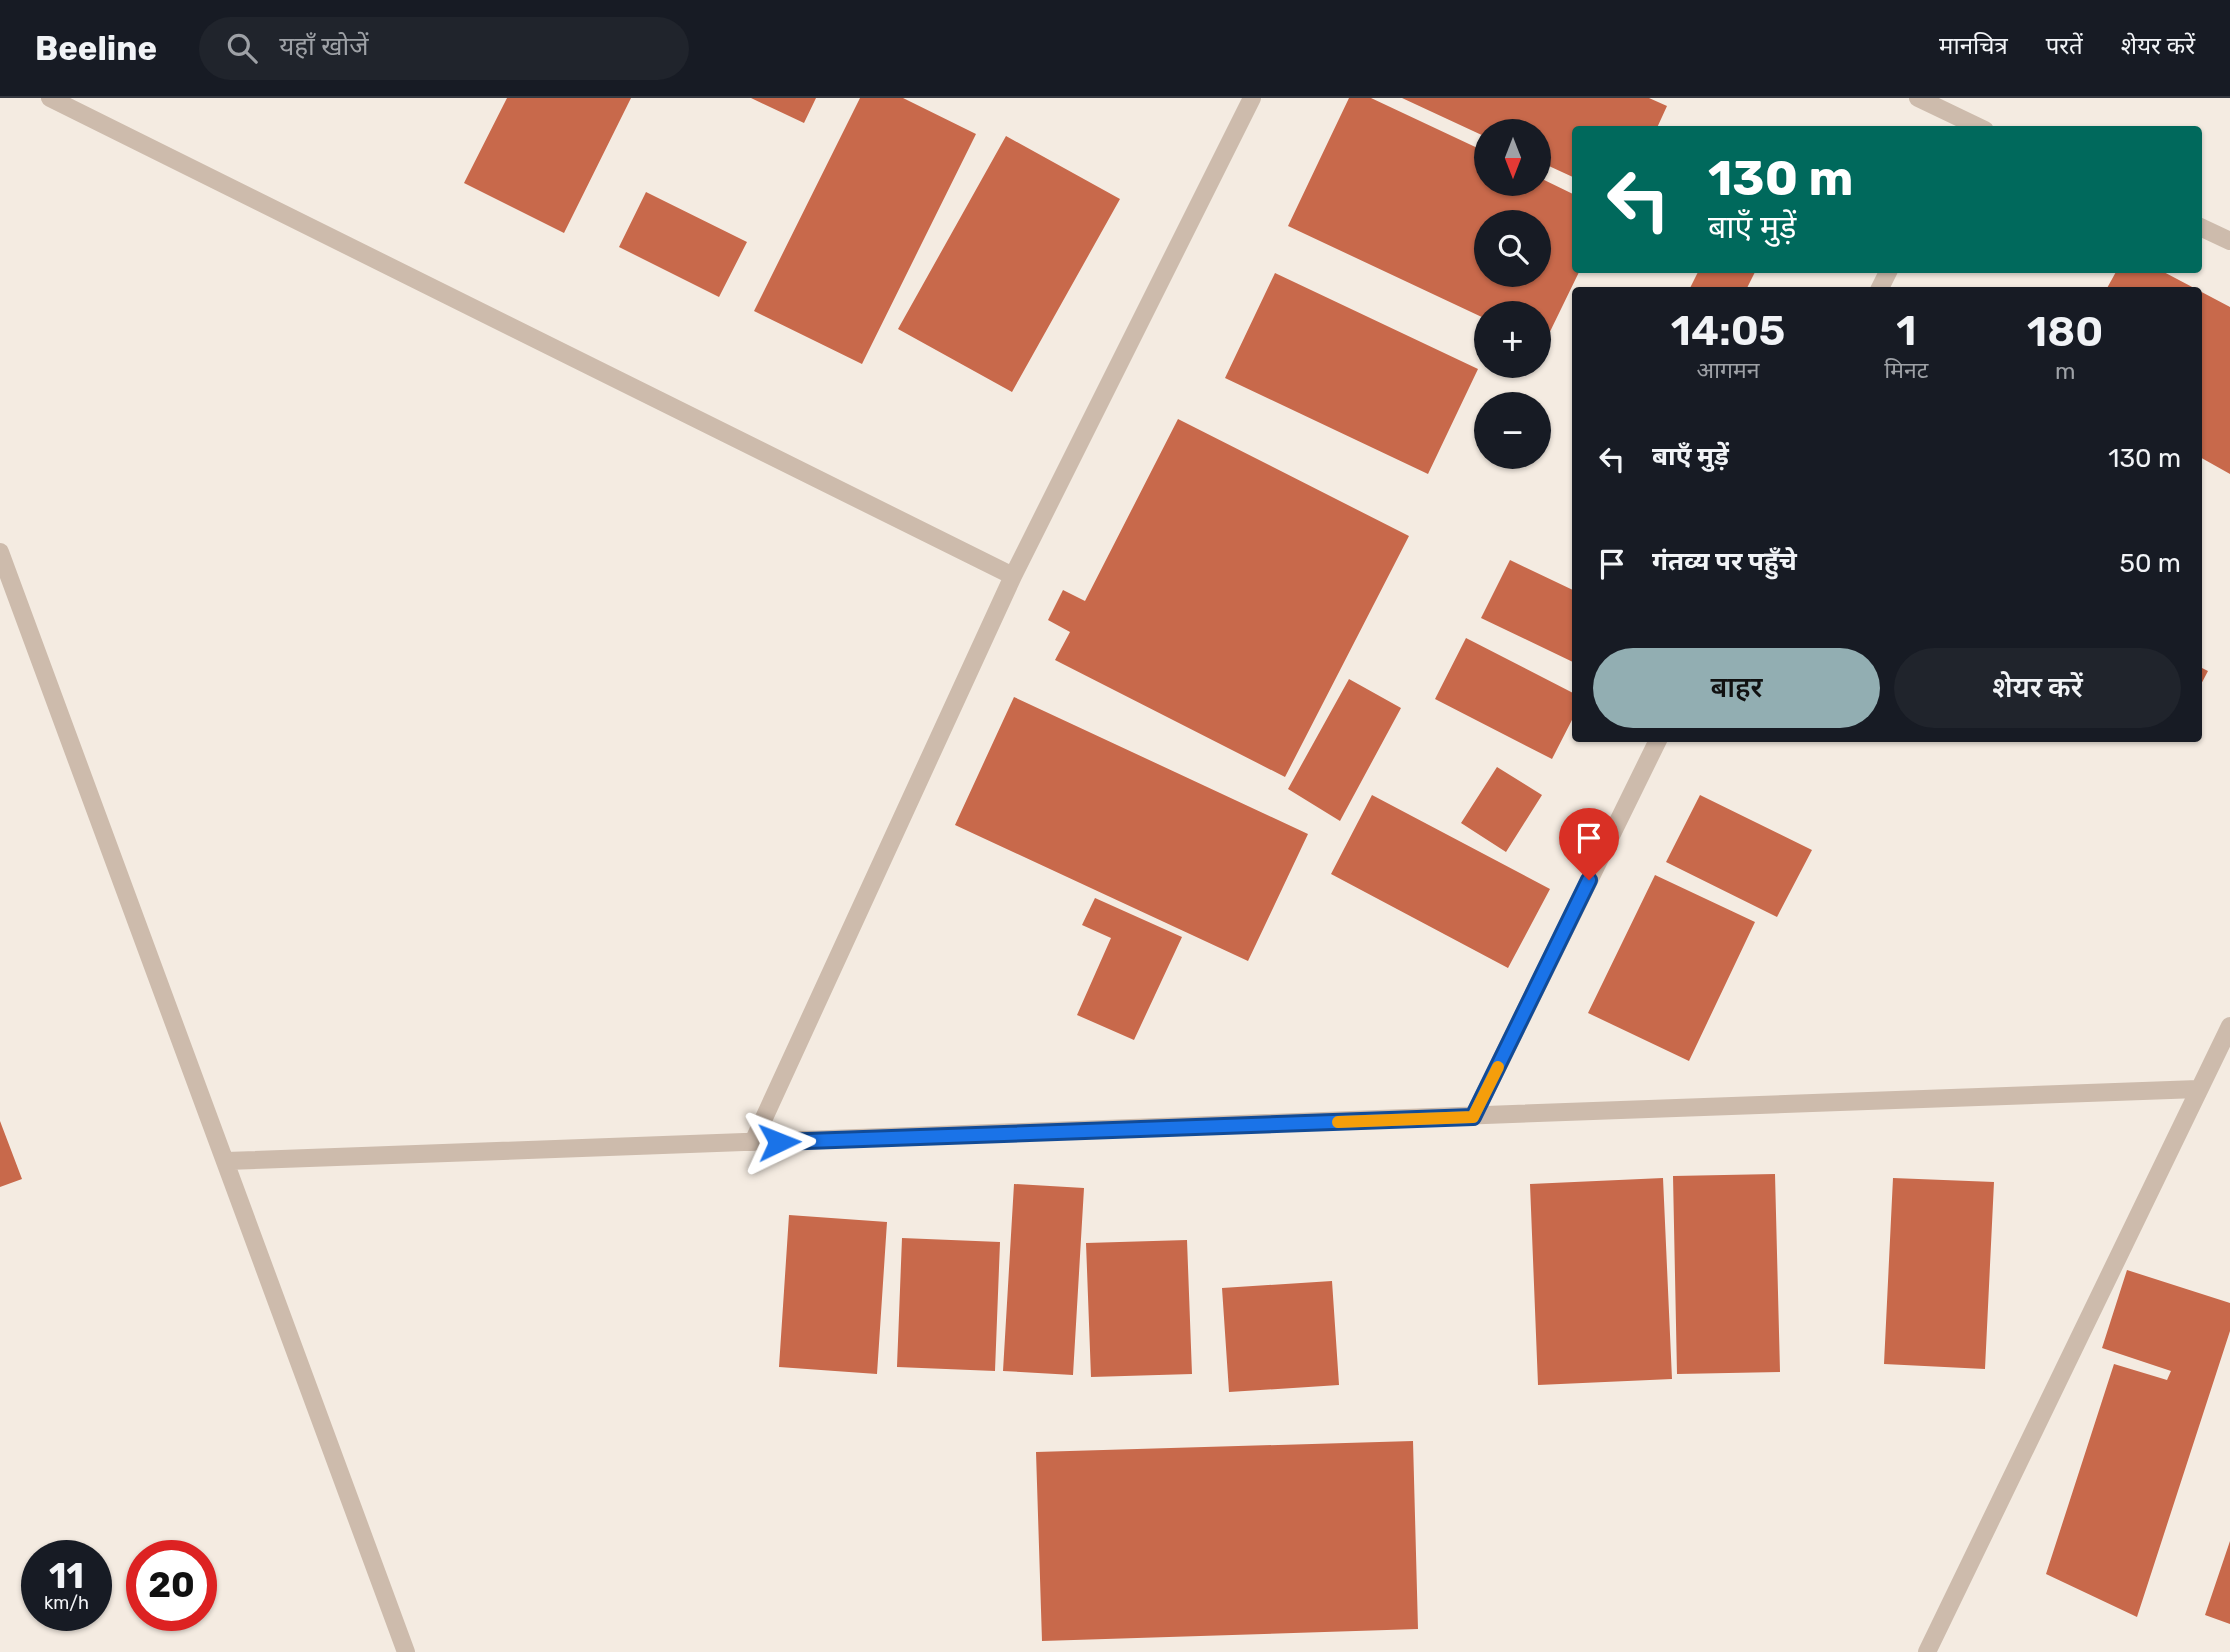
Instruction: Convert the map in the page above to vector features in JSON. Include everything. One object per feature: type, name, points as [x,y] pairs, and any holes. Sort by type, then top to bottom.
[{"type":"lane","points":[[50,98],[1013,576]]},
{"type":"lane","points":[[753,1142],[1013,576],[1252,98]]},
{"type":"lane","points":[[1918,98],[1961,125]]},
{"type":"lane","points":[[2202,228],[2230,241]]},
{"type":"lane","points":[[0,552],[406,1652]]},
{"type":"lane","points":[[1473,1117],[1657,742]]},
{"type":"lane","points":[[1927,1652],[2230,1026]]},
{"type":"lane","points":[[226,1161],[2198,1089]]},
{"type":"building","points":[[507,98],[631,98],[564,233],[464,183]]},
{"type":"building","points":[[751,98],[816,98],[804,123]]},
{"type":"building","points":[[860,98],[903,98],[976,134],[862,364],[754,311]]},
{"type":"building","points":[[1349,98],[1371,98],[1474,146],[1474,196],[1551,196],[1551,183],[1572,194],[1572,273],[1579,273],[1551,330],[1551,301],[1474,301],[1474,313],[1288,226]]},
{"type":"building","points":[[1402,98],[1649,98],[1667,106],[1658,126],[1572,126],[1572,177],[1551,167],[1551,119],[1474,119],[1474,131]]},
{"type":"building","points":[[1006,136],[1120,199],[1012,392],[898,329]]},
{"type":"building","points":[[646,192],[747,242],[719,297],[619,247]]},
{"type":"building","points":[[1275,273],[1474,367],[1474,377],[1428,474],[1225,378]]},
{"type":"building","points":[[1698,273],[1754,273],[1748,287],[1690,287]]},
{"type":"building","points":[[2115,273],[2166,273],[2192,287],[2108,287]]},
{"type":"building","points":[[2202,292],[2230,307],[2230,474],[2202,458]]},
{"type":"building","points":[[1178,419],[1409,536],[1285,777],[1055,660],[1070,632],[1048,620],[1063,590],[1085,601]]},
{"type":"building","points":[[1510,560],[1572,590],[1572,662],[1481,618]]},
{"type":"building","points":[[1466,638],[1572,692],[1572,720],[1552,759],[1435,699]]},
{"type":"building","points":[[2202,668],[2208,671],[2202,682]]},
{"type":"building","points":[[1349,679],[1401,708],[1340,821],[1288,789]]},
{"type":"building","points":[[1014,697],[1308,834],[1248,961],[955,825]]},
{"type":"building","points":[[1497,767],[1542,795],[1506,852],[1461,823]]},
{"type":"building","points":[[1372,795],[1550,889],[1508,968],[1331,874]]},
{"type":"building","points":[[1700,795],[1812,850],[1777,917],[1666,862]]},
{"type":"building","points":[[1655,875],[1755,922],[1689,1061],[1588,1013]]},
{"type":"building","points":[[1095,898],[1182,937],[1134,1040],[1077,1015],[1111,938],[1082,925]]},
{"type":"building","points":[[0,1121],[22,1179],[0,1187]]},
{"type":"building","points":[[1775,1174],[1780,1372],[1677,1374],[1673,1176]]},
{"type":"building","points":[[1663,1178],[1672,1379],[1538,1385],[1530,1184]]},
{"type":"building","points":[[1893,1178],[1994,1182],[1985,1369],[1884,1364]]},
{"type":"building","points":[[1014,1184],[1084,1188],[1073,1375],[1003,1371]]},
{"type":"building","points":[[789,1215],[887,1222],[877,1374],[779,1367]]},
{"type":"building","points":[[902,1238],[1000,1242],[995,1371],[897,1367]]},
{"type":"building","points":[[1187,1240],[1192,1374],[1091,1377],[1086,1243]]},
{"type":"building","points":[[2127,1270],[2230,1303],[2230,1331],[2137,1617],[2046,1574],[2114,1364],[2167,1380],[2171,1371],[2102,1348]]},
{"type":"building","points":[[1332,1281],[1339,1385],[1229,1392],[1222,1288]]},
{"type":"building","points":[[1413,1441],[1418,1629],[1042,1641],[1036,1452]]},
{"type":"building","points":[[2230,1541],[2230,1624],[2205,1615]]},
{"type":"slow traffic","points":[[1338,1122],[1473,1117],[1498,1067]]},
{"type":"route","points":[[779,1142],[1473,1117],[1589,880]]}]
